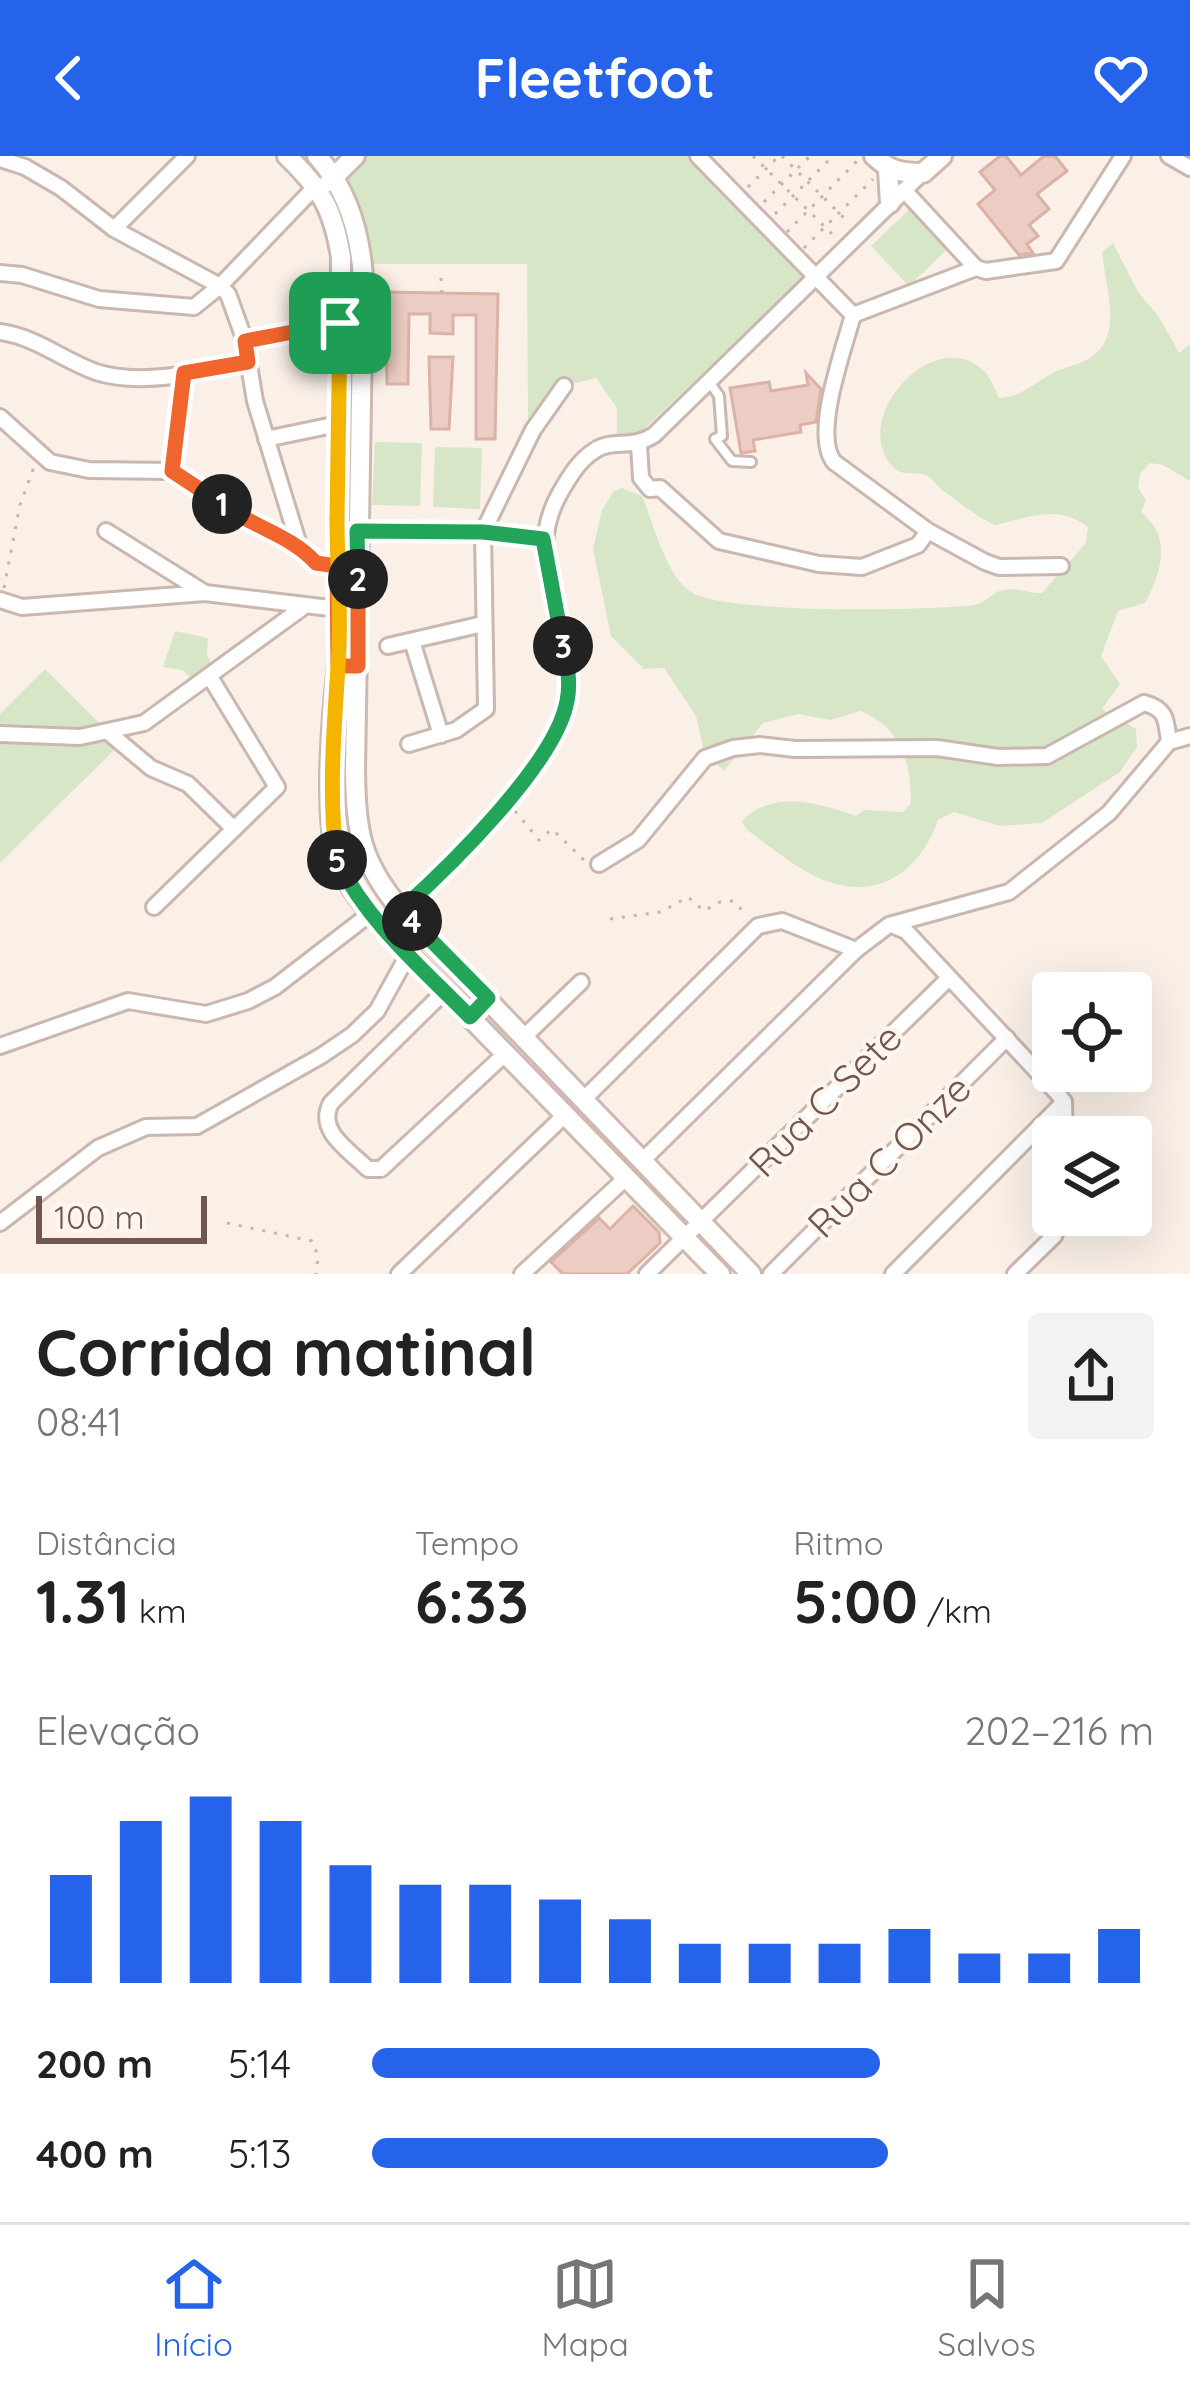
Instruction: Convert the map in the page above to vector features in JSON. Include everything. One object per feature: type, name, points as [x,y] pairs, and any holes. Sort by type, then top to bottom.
[{"type":"street","points":[[10,156],[114,229],[227,294],[245,341],[266,439],[299,544]]},
{"type":"street","points":[[114,229],[187,156]]},
{"type":"street","points":[[287,156],[324,184],[352,216],[363,277],[357,531],[348,666],[356,824],[368,864],[401,910],[751,1274]]},
{"type":"street","points":[[317,156],[341,257],[337,566],[338,609],[348,666],[333,708],[333,828],[338,860],[352,890],[371,913],[720,1274]]},
{"type":"street","points":[[0,272],[99,299],[194,307],[355,156]]},
{"type":"street","points":[[698,156],[853,315]]},
{"type":"street","points":[[878,175],[922,173],[942,156]]},
{"type":"street","points":[[878,175],[976,268],[986,271],[1055,261],[1123,156]]},
{"type":"street","points":[[1169,156],[1190,168]]},
{"type":"street","points":[[0,159],[25,167]]},
{"type":"street","points":[[401,910],[542,761],[567,702],[569,672],[543,539],[558,496],[594,451],[607,445],[639,445],[654,436],[816,276],[878,175]]},
{"type":"street","points":[[853,315],[976,268]]},
{"type":"street","points":[[853,315],[830,402],[827,454],[928,531],[999,567],[1061,566]]},
{"type":"street","points":[[245,341],[340,323]]},
{"type":"street","points":[[0,332],[38,341],[97,372],[130,377],[248,362]]},
{"type":"street","points":[[410,744],[477,719],[486,709],[483,532],[532,430],[564,386]]},
{"type":"street","points":[[0,417],[39,455],[70,469],[172,471],[236,514],[299,544],[316,563],[337,566]]},
{"type":"street","points":[[266,439],[338,424]]},
{"type":"street","points":[[639,445],[641,478],[650,489],[659,488],[719,542],[819,564],[862,567],[917,544],[928,531]]},
{"type":"street","points":[[106,531],[205,593]]},
{"type":"street","points":[[357,531],[483,532],[543,539]]},
{"type":"street","points":[[1,601],[22,607],[205,593],[338,609]]},
{"type":"street","points":[[0,734],[80,737],[144,723],[302,608]]},
{"type":"street","points":[[388,646],[483,625]]},
{"type":"street","points":[[412,640],[441,735]]},
{"type":"street","points":[[154,907],[277,789],[210,677]]},
{"type":"street","points":[[599,864],[638,841],[705,758],[760,745],[937,748],[998,757],[1047,756],[1144,703],[1159,706],[1165,713],[1169,742]]},
{"type":"street","points":[[108,733],[151,768],[188,784],[234,829]]},
{"type":"street","points":[[641,1162],[856,950],[889,925],[1009,892],[1109,813],[1169,742],[1190,736]]},
{"type":"street","points":[[0,1046],[128,1000],[206,1014],[248,1001],[294,973],[371,913]]},
{"type":"street","points":[[583,1100],[758,926],[782,920],[856,950]]},
{"type":"street","points":[[889,925],[906,932],[1007,1038],[1064,1102],[1065,1116]]},
{"type":"street","points":[[0,1223],[98,1148],[134,1130],[197,1126],[321,1056],[377,1011],[409,953]]},
{"type":"street","name":"Rua C Sete","points":[[647,1274],[949,978]]},
{"type":"street","points":[[524,1036],[581,982]]},
{"type":"street","points":[[445,992],[331,1103],[325,1121],[341,1142],[368,1169],[381,1168],[506,1053]]},
{"type":"street","points":[[470,1017],[488,998]]},
{"type":"street","name":"Rua C Onze","points":[[771,1274],[1007,1038]]},
{"type":"street","points":[[893,1274],[1064,1102]]},
{"type":"street","points":[[399,1274],[566,1114]]},
{"type":"street","points":[[522,1274],[626,1178]]},
{"type":"street","points":[[1016,1274],[1054,1236]]},
{"type":"lane","points":[[709,382],[719,396],[722,436],[715,439],[720,449],[732,461],[751,462]]},
{"type":"path","points":[[753,156],[841,243]]},
{"type":"path","points":[[743,192],[780,156],[855,230]]},
{"type":"path","points":[[758,208],[810,156]]},
{"type":"path","points":[[770,220],[833,156]]},
{"type":"path","points":[[784,234],[822,196],[878,175]]},
{"type":"path","points":[[804,254],[801,251],[878,175]]},
{"type":"path","points":[[441,278],[442,295]]},
{"type":"path","points":[[172,471],[184,373]]},
{"type":"path","points":[[1,601],[20,505],[39,455]]},
{"type":"path","points":[[505,801],[539,841],[552,829],[591,867],[599,864]]},
{"type":"path","points":[[610,919],[662,912],[688,897],[700,910],[733,901],[758,926]]},
{"type":"path","points":[[227,1223],[312,1241],[318,1256],[316,1274]]},
{"type":"green space","points":[[362,156],[690,156],[806,274],[642,431],[617,436],[617,408],[596,378],[576,383],[560,379],[528,420],[527,264],[370,264],[365,225],[344,178]]},
{"type":"green space","points":[[912,207],[950,247],[909,286],[871,246]]},
{"type":"green space","points":[[1113,243],[1138,292],[1179,353],[1190,344],[1190,481],[1150,463],[1140,474],[1138,488],[1146,500],[1141,512],[1157,532],[1159,567],[1145,603],[1118,611],[1101,656],[1120,684],[1102,709],[1136,729],[1137,747],[1120,772],[1042,823],[1000,826],[954,812],[938,820],[920,855],[893,878],[859,887],[819,878],[747,830],[742,821],[754,811],[782,802],[812,803],[856,816],[864,810],[903,812],[911,804],[909,775],[895,737],[860,711],[830,720],[798,714],[763,723],[724,771],[704,751],[696,716],[664,668],[644,669],[611,636],[593,549],[602,510],[613,492],[622,488],[642,496],[674,574],[691,592],[711,599],[783,607],[915,609],[974,605],[1008,589],[1042,593],[1086,543],[1088,527],[1054,514],[995,525],[988,522],[928,476],[893,467],[882,447],[881,424],[904,382],[944,358],[966,360],[986,373],[999,398],[1020,393],[1095,354],[1108,333],[1110,306],[1102,252]]},
{"type":"green space","points":[[375,442],[422,443],[420,506],[372,505]]},
{"type":"green space","points":[[435,447],[482,448],[480,509],[433,507]]},
{"type":"green space","points":[[175,631],[208,638],[212,666],[192,680],[183,670],[163,667]]},
{"type":"green space","points":[[45,669],[120,744],[0,863],[0,714]]},
{"type":"building","points":[[1006,156],[1021,175],[1044,156],[1055,156],[1067,171],[1037,194],[1049,209],[1029,225],[1038,236],[1027,244],[1033,253],[1019,255],[978,204],[995,190],[980,172]]},
{"type":"building","points":[[385,292],[498,294],[495,439],[476,439],[476,315],[453,315],[453,334],[430,333],[430,314],[409,314],[408,384],[387,384]]},
{"type":"building","points":[[429,357],[453,357],[449,429],[431,429]]},
{"type":"building","points":[[806,373],[821,389],[816,422],[800,425],[801,432],[753,440],[755,451],[741,453],[730,388],[769,382],[771,391],[808,385]]},
{"type":"building","points":[[633,1206],[659,1232],[660,1243],[627,1274],[563,1274],[551,1262],[599,1218],[610,1229]]},
{"type":"route","points":[[340,323],[245,341],[248,362],[184,373],[172,471],[236,514],[299,544],[316,563],[337,566],[338,666],[358,666],[357,531],[483,532],[543,539],[569,672],[567,702],[558,730],[542,761],[401,910],[488,998],[470,1017],[371,913],[352,890],[338,860],[333,828],[333,708],[338,666],[340,323]]}]
